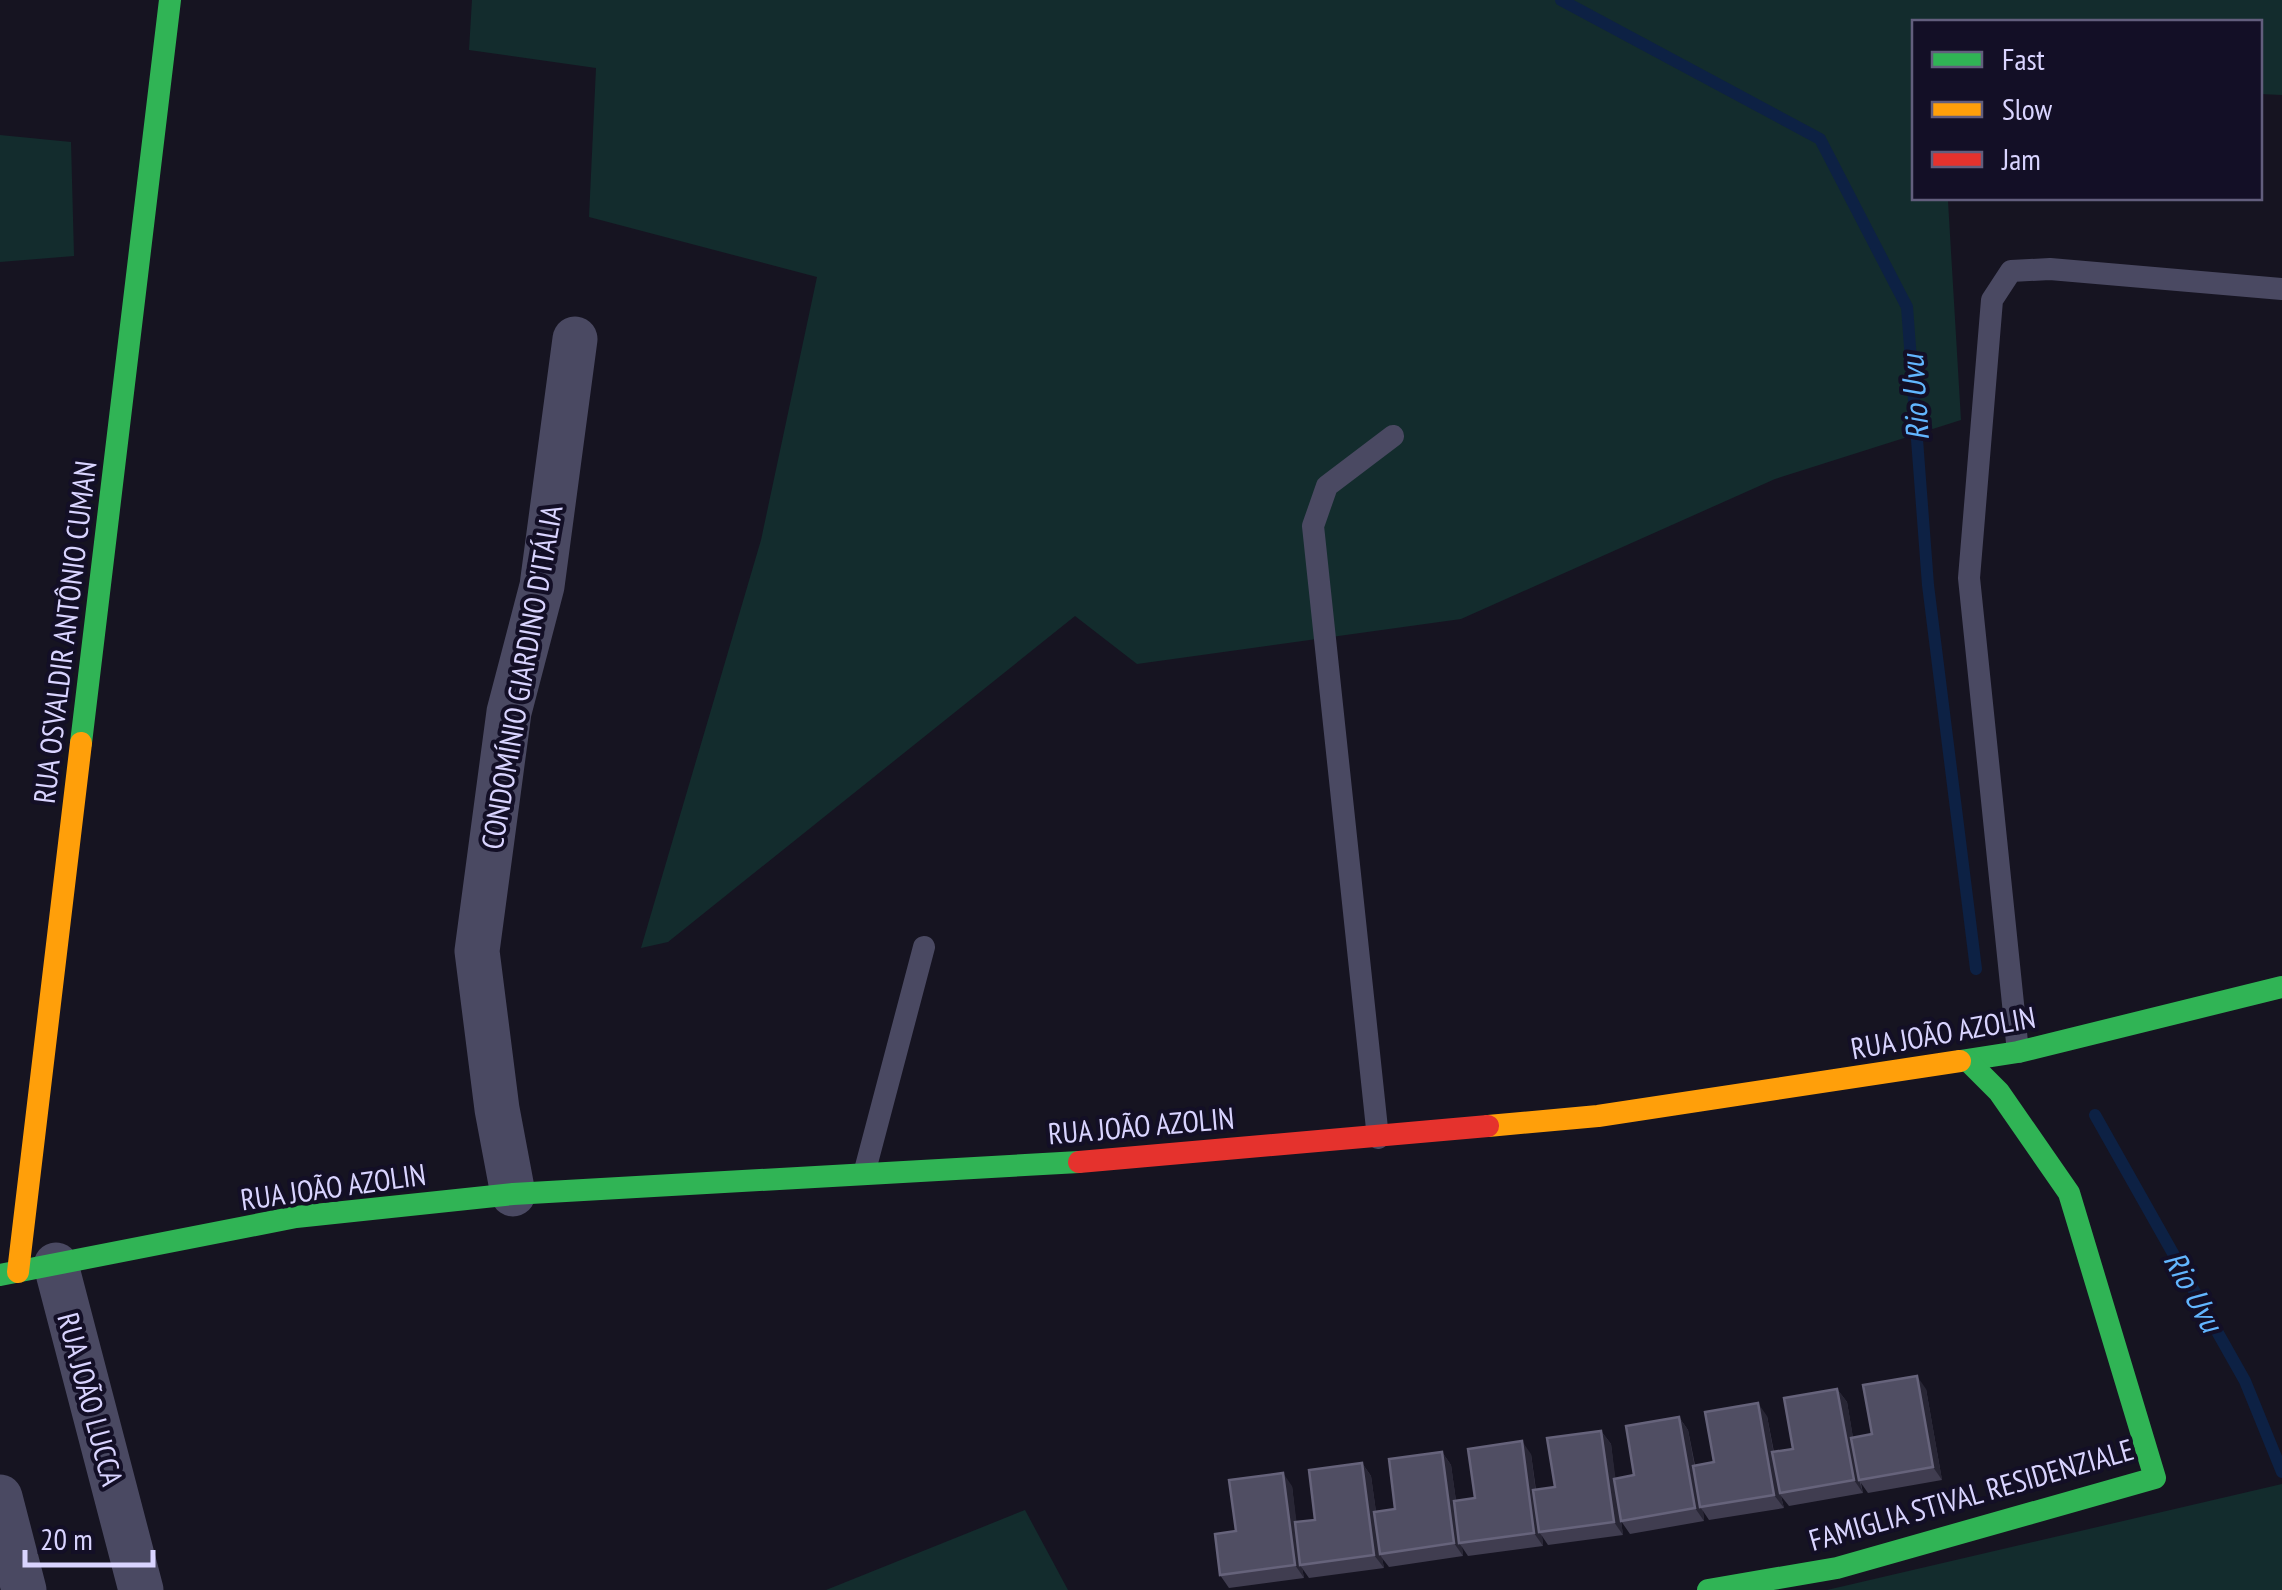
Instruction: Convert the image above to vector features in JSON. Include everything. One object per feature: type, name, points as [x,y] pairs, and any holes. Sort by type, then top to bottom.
[{"type":"street","name":"RUA OSVALDIR ANTÔNIO CUMAN","points":[[24,1271],[170,0]]},
{"type":"street","name":"CONDOMÍNIO GIARDINO D'ITÁLIA","points":[[514,1194],[497,1109],[477,951],[509,712],[542,586],[574,338]]},
{"type":"street","name":"RUA JOÃO AZOLIN","points":[[24,1271],[296,1217],[514,1194],[1378,1138],[1598,1116],[1968,1062],[2282,987]]},
{"type":"street","name":"FAMIGLIA STIVAL RESIDENZIALE","points":[[1708,1590],[1837,1568],[2154,1478],[2069,1193],[1999,1092],[1968,1062]]},
{"type":"street","name":"RUA JOÃO LUCCA","points":[[24,1271],[140,1590]]},
{"type":"street","points":[[2,1512],[24,1590]]},
{"type":"lane","points":[[2018,1052],[1969,578],[1992,300],[2011,271],[2050,269],[2282,289]]},
{"type":"lane","points":[[1378,1138],[1314,526],[1327,486],[1392,436]]},
{"type":"lane","points":[[864,1174],[924,948]]},
{"type":"green space","points":[[472,0],[2282,0],[2282,95],[2262,94],[2262,20],[1912,20],[1912,200],[2013,200],[1948,201],[1961,420],[1775,479],[1461,619],[1137,664],[1075,616],[668,942],[641,948],[761,540],[817,277],[589,217],[596,68],[469,50]]},
{"type":"green space","points":[[0,135],[71,142],[74,256],[0,262]]},
{"type":"green space","points":[[2282,1484],[2282,1590],[1827,1590]]},
{"type":"green space","points":[[1025,1510],[1068,1590],[826,1590]]},
{"type":"building","points":[[1917,1376],[1933,1467],[1859,1480],[1851,1438],[1872,1434],[1863,1385]]},
{"type":"building","points":[[1837,1389],[1854,1480],[1780,1493],[1772,1452],[1793,1449],[1784,1398]]},
{"type":"building","points":[[1758,1403],[1774,1495],[1700,1507],[1693,1466],[1714,1462],[1705,1412]]},
{"type":"building","points":[[1679,1417],[1695,1508],[1621,1521],[1614,1479],[1634,1475],[1626,1426]]},
{"type":"building","points":[[1601,1431],[1614,1522],[1539,1532],[1533,1490],[1555,1487],[1547,1438]]},
{"type":"building","points":[[1522,1441],[1534,1533],[1459,1543],[1454,1501],[1475,1498],[1468,1449]]},
{"type":"building","points":[[1442,1452],[1454,1543],[1380,1554],[1374,1512],[1395,1509],[1389,1459]]},
{"type":"building","points":[[1362,1463],[1374,1555],[1300,1565],[1295,1522],[1315,1520],[1309,1470]]},
{"type":"building","points":[[1283,1473],[1295,1565],[1220,1575],[1215,1534],[1236,1531],[1229,1480]]},
{"type":"waterway","name":"Rio Uvu","points":[[1561,0],[1820,139],[1907,307],[1928,585],[1976,969]]},
{"type":"waterway","name":"Rio Uvu","points":[[2095,1115],[2245,1381],[2282,1472]]},
{"type":"traffic: fast","points":[[81,743],[170,0]]},
{"type":"traffic: fast","points":[[1960,1061],[2018,1052],[2282,987]]},
{"type":"traffic: fast","points":[[1708,1590],[1837,1568],[2155,1478],[2069,1193],[1999,1092],[1968,1061]]},
{"type":"traffic: fast","points":[[0,1275],[296,1217],[513,1194],[1079,1162]]},
{"type":"traffic: slow","points":[[18,1272],[81,743]]},
{"type":"traffic: slow","points":[[1488,1126],[1598,1116],[1960,1061]]},
{"type":"traffic: jam","points":[[1079,1162],[1488,1126]]}]
